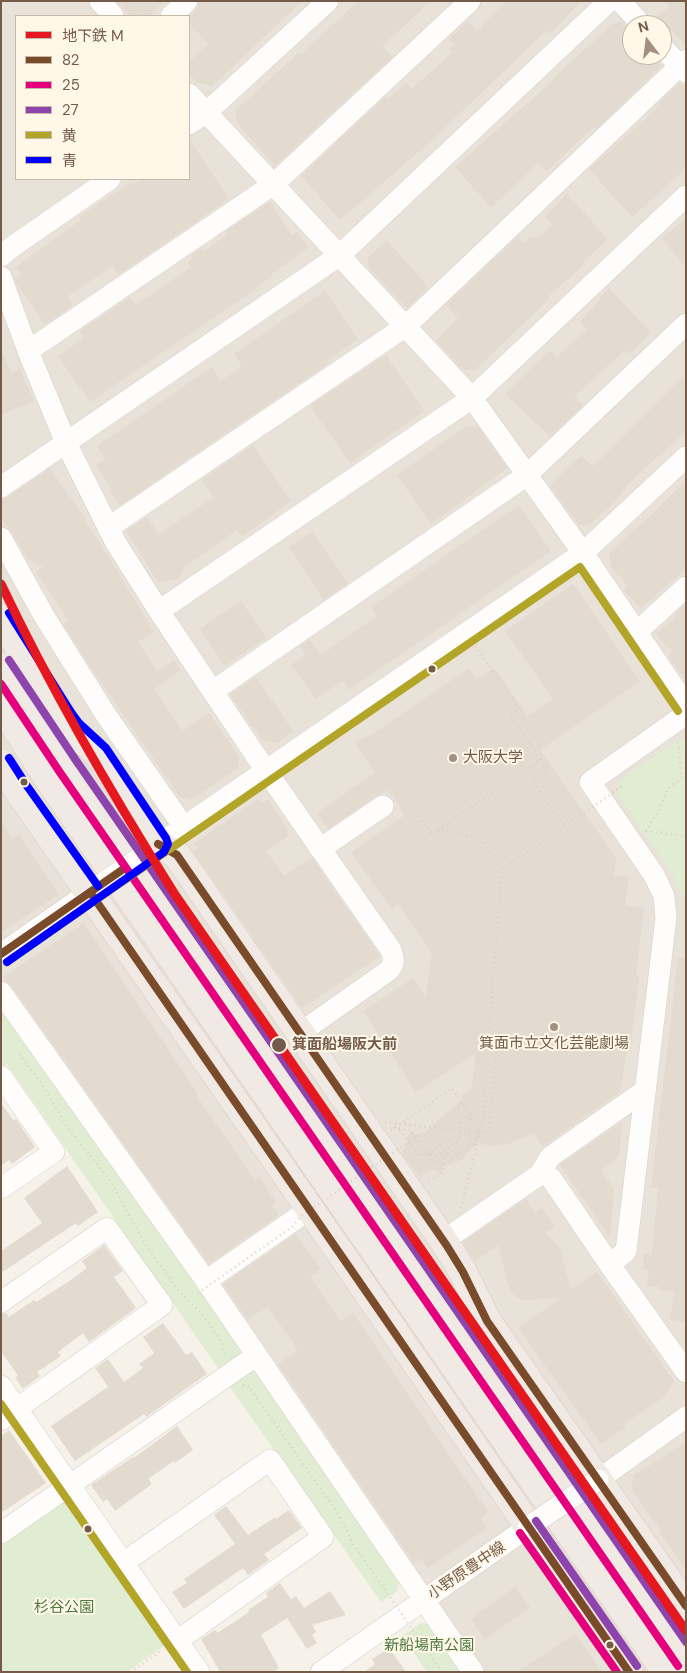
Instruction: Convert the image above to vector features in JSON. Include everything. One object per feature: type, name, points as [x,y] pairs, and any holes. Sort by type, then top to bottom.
[{"type":"highway","points":[[1,618],[25,660],[63,718],[72,730],[98,754],[151,850],[177,855],[443,1241],[463,1272],[487,1320],[686,1606]]},
{"type":"highway","points":[[1,666],[67,766],[686,1660]]},
{"type":"highway","points":[[1,704],[47,777],[666,1672]]},
{"type":"highway","points":[[1,763],[19,792],[97,887],[301,1220],[528,1528],[629,1672]]},
{"type":"street","points":[[100,1],[112,15]]},
{"type":"street","points":[[172,15],[187,1]]},
{"type":"street","points":[[190,123],[207,112],[328,1]]},
{"type":"street","points":[[28,351],[274,184],[470,1]]},
{"type":"street","points":[[1,487],[340,255],[609,1]]},
{"type":"street","points":[[620,1],[633,15]]},
{"type":"street","points":[[108,528],[406,326],[684,66],[672,56]]},
{"type":"street","points":[[190,95],[472,398],[583,553],[686,705]]},
{"type":"street","points":[[1,256],[109,180]]},
{"type":"street","points":[[159,611],[472,398],[686,196]]},
{"type":"street","points":[[1,277],[28,351],[66,443],[116,543],[213,691],[391,950],[394,959],[393,966],[388,972],[300,1033]]},
{"type":"street","points":[[213,691],[527,475],[686,324]]},
{"type":"street","points":[[1,954],[583,553],[686,457]]},
{"type":"street","points":[[1,538],[44,616],[100,707],[184,827]]},
{"type":"street","points":[[636,632],[686,587]]},
{"type":"street","points":[[610,1265],[626,1251],[666,918],[664,896],[654,875],[590,782],[686,714]]},
{"type":"street","points":[[320,849],[383,806]]},
{"type":"street","points":[[1,992],[202,1287],[257,1355],[473,1672]]},
{"type":"street","points":[[1,1076],[54,1152],[1,1188]]},
{"type":"street","points":[[443,1241],[540,1174],[550,1158],[644,1092]]},
{"type":"street","points":[[540,1174],[551,1178],[686,1372]]},
{"type":"street","points":[[202,1287],[301,1220]]},
{"type":"street","points":[[1,1302],[107,1228],[162,1305],[9,1414]]},
{"type":"street","points":[[1,1533],[257,1355]]},
{"type":"street","points":[[1,1386],[9,1414],[70,1484],[123,1563],[173,1643],[199,1672]]},
{"type":"street","name":"小野原豊中線","points":[[321,1672],[429,1607],[528,1528],[686,1417]]},
{"type":"street","points":[[123,1563],[270,1460],[323,1536],[173,1643]]},
{"type":"path","points":[[474,646],[519,710],[510,716],[548,769],[532,780],[565,826]]},
{"type":"path","points":[[640,833],[645,830],[658,813],[667,790],[681,778],[679,748],[675,738]]},
{"type":"path","points":[[407,800],[432,834],[541,759]]},
{"type":"path","points":[[502,869],[624,785]]},
{"type":"path","points":[[438,830],[482,839],[502,869],[489,1030],[499,1031],[488,1139]]},
{"type":"path","points":[[645,830],[686,836]]},
{"type":"path","points":[[19,1054],[42,1084],[68,1128],[110,1180],[144,1242],[178,1290],[212,1326],[222,1344],[225,1357],[222,1362]]},
{"type":"path","points":[[385,1135],[452,1088],[479,1128],[479,1139],[461,1208]]},
{"type":"path","points":[[202,1287],[292,1227],[301,1220],[301,1216],[466,1102],[481,1093],[493,1094]]},
{"type":"path","points":[[395,1123],[482,1134],[487,1093]]},
{"type":"path","points":[[400,1129],[419,1156],[423,1153],[437,1156],[460,1140],[462,1117],[470,1118],[469,1138],[479,1139]]},
{"type":"path","points":[[382,1122],[386,1127],[411,1130],[426,1152]]},
{"type":"path","points":[[415,1150],[420,1156],[452,1138],[460,1136]]},
{"type":"path","points":[[420,1187],[442,1172],[443,1165],[479,1139]]},
{"type":"path","points":[[417,1154],[420,1151],[428,1153],[434,1162],[448,1153]]},
{"type":"path","points":[[240,1383],[249,1387],[337,1512],[353,1544],[442,1672]]},
{"type":"path","points":[[403,1631],[418,1621],[429,1607]]},
{"type":"path","points":[[130,1672],[173,1643]]},
{"type":"shaded area","points":[[1,1],[686,1],[686,1672],[473,1672],[1,992]]},
{"type":"green space","points":[[681,739],[686,739],[686,895],[680,894],[673,875],[617,794],[622,778]]},
{"type":"green space","points":[[1,1008],[241,1348],[240,1357],[220,1371],[7,1064],[1,1067]]},
{"type":"green space","points":[[247,1369],[257,1371],[401,1578],[397,1591],[381,1602],[227,1383]]},
{"type":"green space","name":"杉谷公園","points":[[58,1501],[67,1503],[165,1645],[127,1672],[1,1672],[1,1540]]},
{"type":"green space","name":"新船場南公園","points":[[421,1623],[433,1624],[465,1672],[427,1672],[402,1636]]},
{"type":"building","points":[[117,1],[164,1],[150,15],[130,15]]},
{"type":"building","points":[[199,1],[302,1],[212,86],[196,82],[190,74],[190,61],[209,44],[190,24],[190,15],[196,10]]},
{"type":"building","points":[[358,1],[431,1],[382,46],[392,57],[275,166],[237,123],[236,110],[300,52],[302,54]]},
{"type":"building","points":[[506,1],[581,1],[550,34],[547,30],[433,139],[340,220],[301,176],[385,97],[387,99],[406,83],[412,89],[453,52],[450,49],[454,45],[449,39],[467,21],[477,31]]},
{"type":"building","points":[[665,1],[686,1],[686,45],[672,30],[672,15],[659,15],[670,6]]},
{"type":"building","points":[[622,22],[622,65],[662,65],[596,129],[594,127],[546,171],[538,163],[491,207],[455,167],[553,81],[551,80],[614,23]]},
{"type":"building","points":[[680,83],[686,86],[686,168],[632,217],[589,169],[661,105],[659,103]]},
{"type":"building","points":[[190,140],[229,199],[118,275],[113,266],[68,296],[72,306],[45,324],[17,284],[15,279],[21,275],[16,267],[81,220],[79,217],[131,182],[133,185],[140,180],[190,180]]},
{"type":"building","points":[[567,194],[608,239],[583,262],[585,264],[548,296],[550,298],[475,370],[464,370],[436,341],[458,318],[446,305],[518,237],[524,243],[531,237],[539,237],[553,225],[545,217]]},
{"type":"building","points":[[270,202],[292,235],[297,232],[308,248],[272,273],[273,275],[247,295],[90,402],[58,356],[84,338],[80,331],[130,297],[136,305],[191,267],[188,262],[193,259],[191,256],[202,248],[204,251],[228,234],[226,231]]},
{"type":"building","points":[[686,218],[686,268],[662,239]]},
{"type":"building","points":[[387,240],[428,287],[407,308],[368,268],[368,258]]},
{"type":"building","points":[[609,288],[651,333],[629,354],[625,350],[574,396],[583,405],[550,436],[505,394],[550,351],[557,357],[587,329],[580,322]]},
{"type":"building","points":[[325,291],[358,339],[327,361],[329,363],[120,505],[110,491],[112,489],[96,466],[106,459],[97,446],[212,367],[221,381],[242,366],[234,354]]},
{"type":"building","points":[[1,349],[11,373],[20,369],[34,401],[1,415]]},
{"type":"building","points":[[386,355],[424,411],[350,463],[310,406]]},
{"type":"building","points":[[686,374],[686,431],[644,469],[621,492],[623,493],[589,525],[579,525],[550,486],[581,456],[593,466]]},
{"type":"building","points":[[467,426],[478,427],[507,468],[431,524],[397,475]]},
{"type":"building","points":[[253,445],[291,501],[242,537],[237,530],[183,568],[184,570],[177,579],[158,582],[126,531],[147,517],[159,534],[214,497],[201,480]]},
{"type":"building","points":[[50,468],[86,520],[154,632],[138,642],[157,671],[174,660],[181,670],[154,689],[183,731],[209,713],[239,757],[238,768],[191,800],[180,797],[89,665],[64,624],[69,621],[36,572],[43,567],[27,558],[1,517],[1,499],[8,497]]},
{"type":"building","points":[[686,481],[686,569],[641,608],[624,591],[627,586],[612,568],[609,553]]},
{"type":"building","points":[[519,505],[551,551],[349,690],[342,681],[316,699],[291,665],[306,654],[300,646],[310,640],[321,655],[377,616],[371,607]]},
{"type":"building","points":[[312,532],[348,583],[324,600],[289,547]]},
{"type":"building","points":[[573,584],[640,681],[540,750],[616,858],[614,875],[629,877],[625,906],[644,908],[636,976],[639,977],[630,1049],[627,1048],[620,1092],[543,1146],[534,1133],[508,1144],[491,1146],[477,1143],[476,1147],[472,1147],[463,1159],[443,1167],[440,1174],[432,1169],[420,1178],[402,1154],[410,1132],[421,1135],[463,1099],[461,1096],[472,1088],[476,1053],[416,1092],[363,1011],[413,978],[426,998],[432,953],[398,904],[391,909],[351,852],[405,815],[388,790],[376,796],[328,829],[317,813],[375,773],[355,743],[366,736],[367,738],[469,668],[477,679],[494,668],[528,716],[553,699],[505,631]]},
{"type":"building","points":[[241,601],[266,638],[225,666],[200,629]]},
{"type":"building","points":[[686,604],[686,681],[668,656],[673,652],[656,634],[676,617],[674,615]]},
{"type":"building","points":[[256,677],[293,731],[277,743],[262,740],[230,694]]},
{"type":"building","points":[[258,799],[261,803],[268,799],[289,830],[286,832],[289,836],[266,851],[284,876],[312,858],[380,956],[302,1008],[193,851],[198,848],[195,843]]},
{"type":"building","points":[[1,822],[13,839],[19,835],[59,894],[1,933]]},
{"type":"building","points":[[84,923],[198,1094],[196,1095],[255,1180],[259,1177],[276,1202],[272,1205],[279,1215],[209,1264],[11,985],[3,977]]},
{"type":"building","points":[[678,958],[686,958],[686,1322],[670,1320],[674,1292],[659,1290],[660,1287],[647,1286],[649,1272],[643,1269],[644,1254],[652,1255],[658,1188],[651,1188]]},
{"type":"building","points":[[1,1103],[14,1121],[16,1119],[35,1147],[12,1164],[9,1160],[1,1166]]},
{"type":"building","points":[[622,1122],[619,1157],[601,1170],[614,1189],[610,1238],[560,1165]]},
{"type":"building","points":[[67,1166],[98,1212],[78,1226],[76,1223],[1,1273],[1,1251],[42,1223],[24,1198]]},
{"type":"building","points":[[526,1199],[535,1212],[542,1207],[555,1226],[545,1233],[559,1246],[571,1290],[597,1272],[674,1381],[664,1397],[624,1424],[626,1427],[601,1444],[518,1328],[561,1298],[525,1300],[517,1297],[510,1292],[498,1245],[475,1261],[463,1242]]},
{"type":"building","points":[[296,1234],[321,1269],[310,1277],[341,1321],[353,1313],[488,1512],[480,1518],[487,1528],[428,1568],[421,1558],[414,1563],[278,1364],[298,1350],[267,1306],[248,1320],[223,1284]]},
{"type":"building","points":[[104,1245],[123,1271],[114,1277],[136,1308],[89,1342],[83,1333],[58,1352],[61,1356],[37,1372],[40,1376],[23,1389],[15,1377],[18,1376],[1,1351],[1,1314],[6,1313],[9,1317],[34,1300],[36,1302],[68,1282],[87,1268],[82,1261]]},
{"type":"building","points":[[163,1323],[186,1355],[192,1352],[207,1374],[146,1417],[144,1414],[75,1461],[51,1426],[108,1387],[95,1368],[108,1359],[124,1382],[143,1368],[139,1364],[154,1353],[143,1337]]},
{"type":"building","points":[[177,1426],[193,1450],[148,1479],[152,1484],[115,1511],[107,1499],[103,1502],[91,1485],[134,1458]]},
{"type":"building","points":[[9,1430],[46,1483],[1,1513],[1,1436]]},
{"type":"building","points":[[686,1442],[686,1570],[632,1490],[633,1476]]},
{"type":"building","points":[[226,1506],[248,1535],[289,1510],[302,1528],[264,1554],[269,1560],[248,1575],[243,1568],[184,1609],[172,1592],[187,1583],[184,1579],[235,1544],[214,1515]]},
{"type":"building","points":[[280,1583],[291,1599],[296,1596],[304,1608],[330,1591],[346,1615],[312,1625],[316,1632],[312,1635],[317,1643],[307,1649],[287,1618],[261,1635],[279,1668],[273,1672],[220,1672],[201,1639],[215,1630],[217,1633],[249,1612],[248,1610],[268,1597],[266,1593]]},
{"type":"building","points":[[515,1587],[530,1607],[485,1639],[471,1619]]},
{"type":"building","points":[[576,1634],[602,1672],[517,1672]]},
{"type":"building","points":[[389,1648],[406,1672],[364,1672],[375,1664],[372,1659]]},
{"type":"metro line","name":"M","points":[[1,584],[20,624],[83,741],[174,893],[686,1631]]},
{"type":"transit line","name":"黄","points":[[7,962],[580,567],[678,711]]},
{"type":"transit line","name":"青","points":[[7,962],[164,852],[168,844],[166,838],[106,748],[79,723],[71,712],[9,613]]},
{"type":"transit line","name":"27","points":[[9,660],[75,759],[686,1642]]},
{"type":"transit line","name":"25","points":[[1,684],[59,771],[678,1666]]},
{"type":"transit line","name":"青","points":[[9,758],[98,886]]},
{"type":"transit line","name":"82","points":[[158,844],[177,855],[447,1246],[463,1272],[487,1321],[686,1606]]},
{"type":"transit line","name":"82","points":[[1,954],[122,870]]},
{"type":"transit line","name":"82","points":[[90,892],[629,1672]]},
{"type":"transit line","name":"黄","points":[[1,1404],[187,1672]]},
{"type":"transit line","name":"27","points":[[536,1521],[637,1666]]},
{"type":"transit line","name":"25","points":[[520,1533],[617,1672]]},
{"type":"place","name":"大阪大学","points":[[453,758]]},
{"type":"place","name":"箕面市立文化芸能劇場","points":[[554,1027]]},
{"type":"place","name":"箕面船場阪大前","points":[[279,1045]]}]
